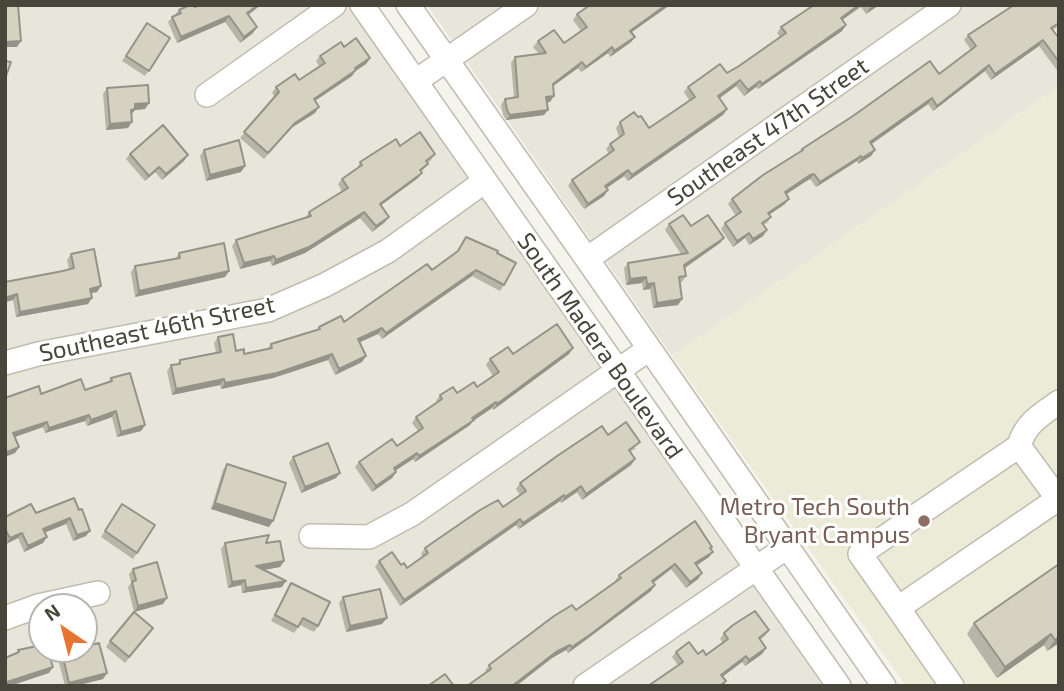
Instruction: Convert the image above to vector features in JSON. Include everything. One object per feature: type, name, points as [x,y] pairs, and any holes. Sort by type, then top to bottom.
[{"type":"street","points":[[207,95],[334,5]]},
{"type":"street","name":"South Madera Boulevard","points":[[362,5],[839,686]]},
{"type":"street","name":"South Madera Boulevard","points":[[408,5],[884,686]]},
{"type":"street","points":[[416,81],[526,5]]},
{"type":"street","name":"Southeast 47th Street","points":[[587,259],[949,5]]},
{"type":"street","name":"Southeast 46th Street","points":[[5,363],[51,351],[268,310],[325,285],[388,251],[485,181]]},
{"type":"street","points":[[311,536],[369,537],[412,514],[649,349]]},
{"type":"street","points":[[952,686],[860,554],[1019,446],[1023,432],[1029,425],[1059,402]]},
{"type":"street","points":[[898,608],[1058,499],[1019,446]]},
{"type":"street","points":[[585,686],[787,547]]},
{"type":"street","points":[[5,618],[28,610]]},
{"type":"shaded area","points":[[5,5],[348,5],[827,686],[5,686]]},
{"type":"shaded area","points":[[427,5],[1059,5],[1059,86],[672,356]]},
{"type":"shaded area","name":"Metro Tech South Bryant Campus","points":[[1059,86],[1059,686],[906,686],[672,356]]},
{"type":"building","points":[[5,5],[18,5],[21,41],[5,42]]},
{"type":"building","points":[[190,5],[258,5],[247,13],[257,27],[244,37],[229,16],[181,37],[172,17]]},
{"type":"building","points":[[590,5],[666,5],[630,31],[635,37],[614,51],[612,47],[586,67],[582,62],[553,84],[554,96],[546,97],[548,110],[510,115],[505,99],[518,97],[515,57],[546,53],[538,41],[554,30],[564,43],[587,27],[577,14]]},
{"type":"building","points":[[814,5],[859,5],[841,18],[846,25],[762,84],[760,81],[748,90],[740,80],[718,96],[727,109],[632,175],[628,170],[605,186],[608,190],[588,204],[572,180],[614,150],[610,144],[624,134],[620,122],[634,112],[638,117],[641,116],[649,128],[695,97],[688,87],[720,64],[727,73],[739,66],[786,33],[781,27]]},
{"type":"building","points":[[1014,5],[1059,5],[1059,23],[1051,28],[1059,38],[1059,62],[1043,40],[995,74],[989,65],[937,106],[932,98],[870,142],[875,150],[820,182],[814,174],[810,175],[785,192],[789,199],[768,213],[771,217],[762,223],[767,230],[753,239],[749,233],[737,241],[725,223],[741,212],[732,199],[930,61],[939,74],[976,46],[968,35]]},
{"type":"building","points":[[147,23],[170,38],[149,71],[126,56]]},
{"type":"building","points":[[356,38],[370,58],[314,99],[319,107],[295,123],[268,153],[244,132],[279,92],[276,87],[295,74],[299,80],[325,63],[320,56],[341,42],[344,47]]},
{"type":"building","points":[[5,61],[11,62],[5,79]]},
{"type":"building","points":[[148,85],[149,103],[135,104],[135,109],[131,110],[132,122],[110,124],[107,88]]},
{"type":"building","points":[[163,125],[188,155],[166,174],[159,167],[149,176],[130,154]]},
{"type":"building","points":[[420,132],[435,154],[426,161],[428,164],[420,170],[422,173],[380,204],[389,217],[376,226],[364,212],[309,247],[276,260],[274,256],[244,263],[236,240],[311,216],[309,212],[348,188],[342,179],[362,165],[360,162],[396,139],[400,146]]},
{"type":"building","points":[[239,140],[245,166],[210,175],[204,150]]},
{"type":"building","points":[[683,215],[691,226],[708,215],[724,238],[684,265],[686,276],[679,277],[682,299],[657,303],[654,283],[647,284],[646,277],[630,279],[628,263],[688,253],[669,224]]},
{"type":"building","points":[[466,237],[498,251],[497,253],[516,263],[504,285],[476,270],[386,333],[382,328],[358,339],[366,356],[339,369],[332,354],[277,373],[225,383],[224,379],[176,389],[171,365],[180,364],[180,360],[221,352],[218,337],[233,334],[236,351],[244,349],[244,354],[272,348],[271,344],[320,329],[319,327],[341,316],[344,322],[427,264],[432,270],[458,251]]},
{"type":"building","points":[[224,243],[229,271],[139,291],[135,266],[180,258],[179,253]]},
{"type":"building","points":[[94,249],[101,286],[90,289],[92,298],[20,312],[17,294],[5,298],[5,282],[74,268],[71,254]]},
{"type":"building","points":[[557,324],[573,348],[497,404],[496,402],[472,418],[474,420],[419,456],[417,453],[394,468],[396,472],[376,486],[359,462],[392,439],[397,446],[423,428],[416,417],[442,399],[440,395],[453,387],[457,393],[474,382],[477,387],[499,372],[490,359],[508,347],[513,354]]},
{"type":"building","points":[[130,373],[145,425],[121,432],[116,411],[91,420],[89,415],[49,428],[47,422],[13,433],[19,447],[5,453],[5,398],[39,386],[41,394],[81,379],[85,390]]},
{"type":"building","points":[[626,422],[640,442],[629,450],[635,459],[586,494],[581,486],[523,523],[520,519],[404,600],[379,561],[392,552],[401,565],[404,563],[407,568],[428,553],[425,548],[480,510],[498,500],[503,507],[526,491],[520,483],[602,426],[608,435]]},
{"type":"building","points":[[328,443],[340,473],[305,487],[293,457]]},
{"type":"building","points":[[227,464],[286,483],[273,521],[215,503]]},
{"type":"building","points":[[74,498],[79,510],[82,509],[90,531],[77,535],[70,518],[43,529],[47,537],[28,546],[22,533],[10,538],[5,529],[5,517],[31,504],[36,513]]},
{"type":"building","points":[[122,504],[155,525],[137,553],[105,531]]},
{"type":"building","points":[[695,521],[713,552],[695,563],[702,573],[690,582],[675,564],[652,581],[655,585],[591,634],[572,647],[570,645],[556,652],[512,686],[467,686],[491,669],[489,665],[554,616],[572,605],[576,610],[621,578],[619,575]]},
{"type":"building","points":[[269,535],[266,543],[280,541],[284,561],[256,566],[286,581],[246,588],[245,580],[232,582],[225,543]]},
{"type":"building","points":[[157,562],[167,598],[138,606],[132,582],[136,580],[133,569]]},
{"type":"building","points":[[1059,564],[1059,637],[1055,640],[1051,634],[1005,667],[974,623]]},
{"type":"building","points":[[291,583],[330,602],[318,626],[303,618],[298,627],[275,615]]},
{"type":"building","points":[[380,589],[387,618],[350,626],[343,597]]},
{"type":"building","points":[[755,611],[769,630],[759,638],[766,648],[749,660],[746,656],[721,675],[726,681],[720,686],[648,686],[683,662],[676,652],[689,642],[698,654],[703,650],[706,655],[728,639],[724,633]]},
{"type":"building","points":[[134,612],[153,628],[129,657],[110,641]]},
{"type":"building","points":[[98,643],[107,673],[69,683],[64,663],[98,663]]},
{"type":"building","points":[[28,648],[28,663],[52,663],[53,667],[7,682],[5,685],[5,658],[19,652],[18,650]]},
{"type":"building","points":[[445,674],[454,686],[428,686]]},
{"type":"place","name":"Metro Tech South Bryant Campus","points":[[924,521]]}]
